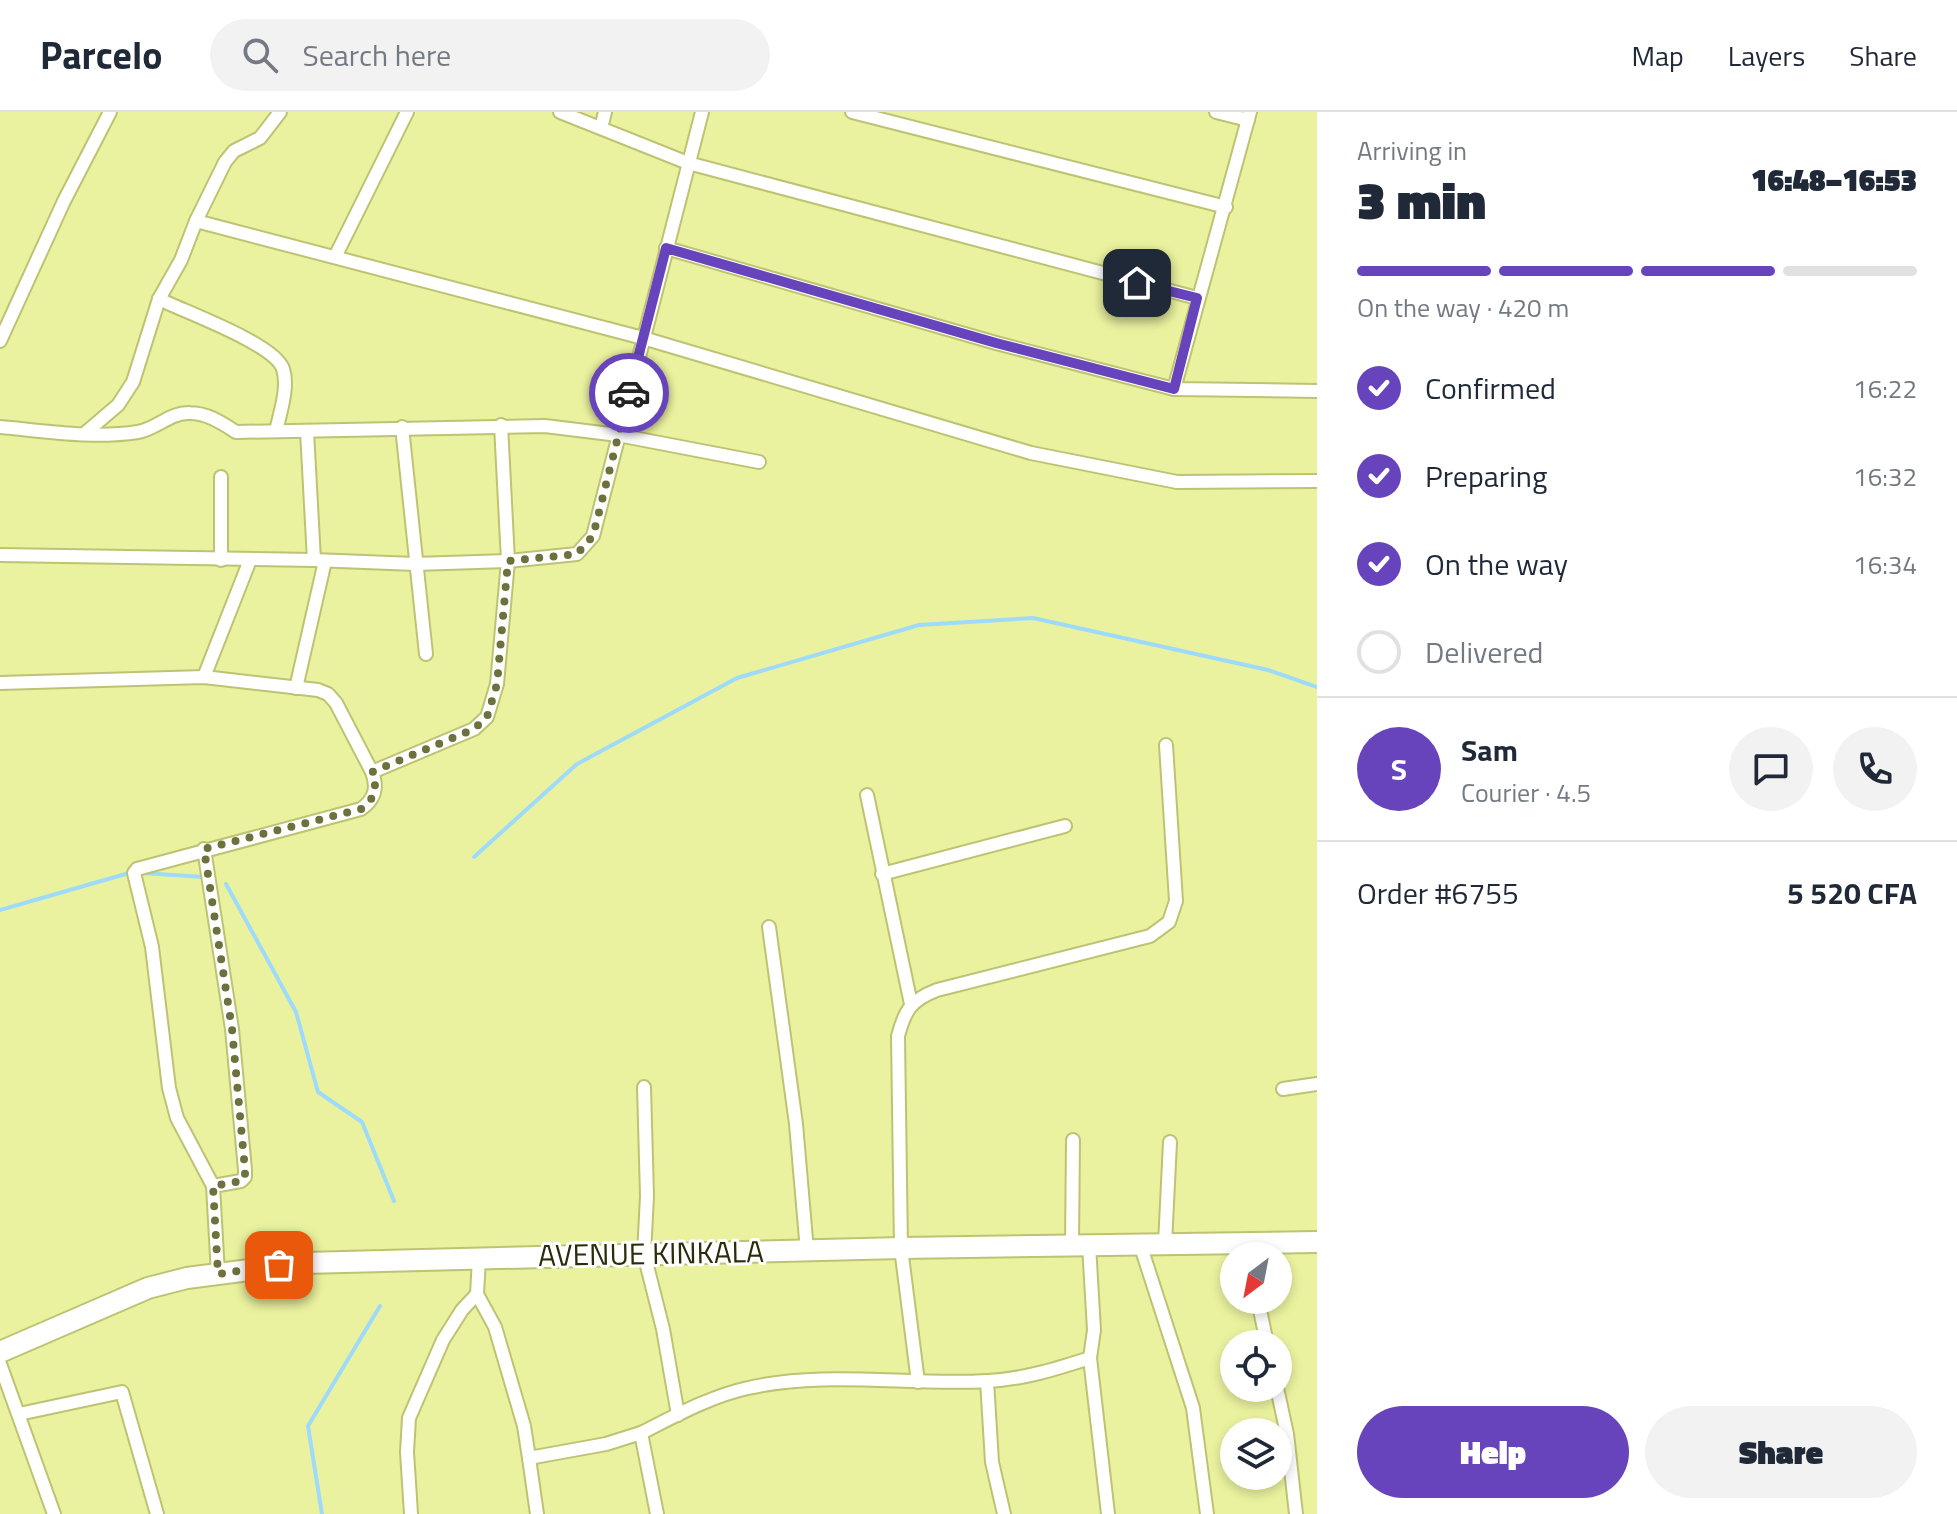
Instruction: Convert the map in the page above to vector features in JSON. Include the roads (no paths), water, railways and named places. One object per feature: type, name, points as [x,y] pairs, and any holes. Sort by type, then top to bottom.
[{"type":"main road","name":"AVENUE KINKALA","points":[[1292,1245],[1317,1242]]},
{"type":"main road","name":"AVENUE KINKALA","points":[[0,1352],[148,1288],[187,1278],[304,1263],[901,1248],[1140,1244],[1220,1247]]},
{"type":"street","points":[[0,341],[64,201],[110,112]]},
{"type":"street","points":[[84,434],[118,405],[133,382],[159,299],[181,260],[225,162],[234,151],[260,138],[280,112]]},
{"type":"street","points":[[335,257],[407,112]]},
{"type":"street","points":[[560,112],[688,163],[1197,298]]},
{"type":"street","points":[[601,128],[605,112]]},
{"type":"street","points":[[0,555],[415,564],[508,561],[577,554],[593,536],[702,112]]},
{"type":"street","points":[[852,112],[1226,207]]},
{"type":"street","points":[[1174,389],[1249,116],[1216,112]]},
{"type":"street","points":[[196,221],[643,338],[1031,453],[1177,482],[1317,481]]},
{"type":"street","points":[[666,248],[996,343],[1174,389],[1317,391]]},
{"type":"street","points":[[159,299],[226,329],[279,362],[284,385],[276,431]]},
{"type":"street","points":[[0,427],[84,434],[141,432],[176,414],[191,412],[210,417],[236,432],[545,426],[618,435],[759,462]]},
{"type":"street","points":[[372,772],[474,729],[487,717],[497,684],[508,561],[501,425]]},
{"type":"street","points":[[402,427],[426,654]]},
{"type":"street","points":[[296,688],[320,560],[307,431]]},
{"type":"street","points":[[221,477],[221,560]]},
{"type":"street","points":[[204,677],[250,560]]},
{"type":"street","points":[[0,683],[204,677],[328,694],[336,703],[372,772],[376,783],[374,794],[361,809],[204,849],[137,869],[134,873],[152,947],[169,1088],[177,1118],[213,1186],[218,1274]]},
{"type":"street","points":[[918,1382],[901,1248],[898,1036],[903,1016],[911,1004],[937,990],[1150,936],[1169,922],[1176,901],[1166,745]]},
{"type":"street","points":[[867,795],[911,1004]]},
{"type":"street","points":[[882,874],[1065,826]]},
{"type":"street","points":[[204,849],[232,1029],[245,1170],[241,1181],[213,1186]]},
{"type":"street","points":[[769,927],[796,1124],[807,1251]]},
{"type":"street","points":[[1283,1089],[1317,1084]]},
{"type":"street","points":[[644,1087],[647,1196],[644,1254],[663,1329],[678,1415]]},
{"type":"street","points":[[1073,1140],[1080,1245],[1094,1330],[1090,1358],[1108,1514]]},
{"type":"street","points":[[1165,1244],[1170,1142]]},
{"type":"street","points":[[1140,1244],[1193,1408],[1207,1514]]},
{"type":"street","points":[[479,1259],[477,1294],[495,1327],[524,1426],[537,1514]]},
{"type":"street","points":[[411,1514],[407,1452],[409,1418],[443,1340],[462,1310],[477,1294]]},
{"type":"street","points":[[529,1458],[606,1444],[641,1433],[717,1397],[749,1388],[800,1380],[987,1381],[1048,1371],[1090,1358]]},
{"type":"street","points":[[0,1364],[54,1514]]},
{"type":"street","points":[[987,1381],[992,1462],[1004,1514]]},
{"type":"street","points":[[19,1414],[122,1392],[157,1514]]},
{"type":"street","points":[[1280,1402],[1289,1448],[1296,1514]]},
{"type":"street","points":[[641,1433],[657,1514]]},
{"type":"waterway","points":[[474,857],[577,764],[737,678],[919,625],[1033,618],[1268,670],[1317,687]]},
{"type":"waterway","points":[[0,910],[129,873]]},
{"type":"waterway","points":[[142,873],[204,877]]},
{"type":"waterway","points":[[226,884],[296,1012],[318,1092],[362,1122],[394,1201]]},
{"type":"waterway","points":[[322,1514],[308,1426],[380,1306]]}]
